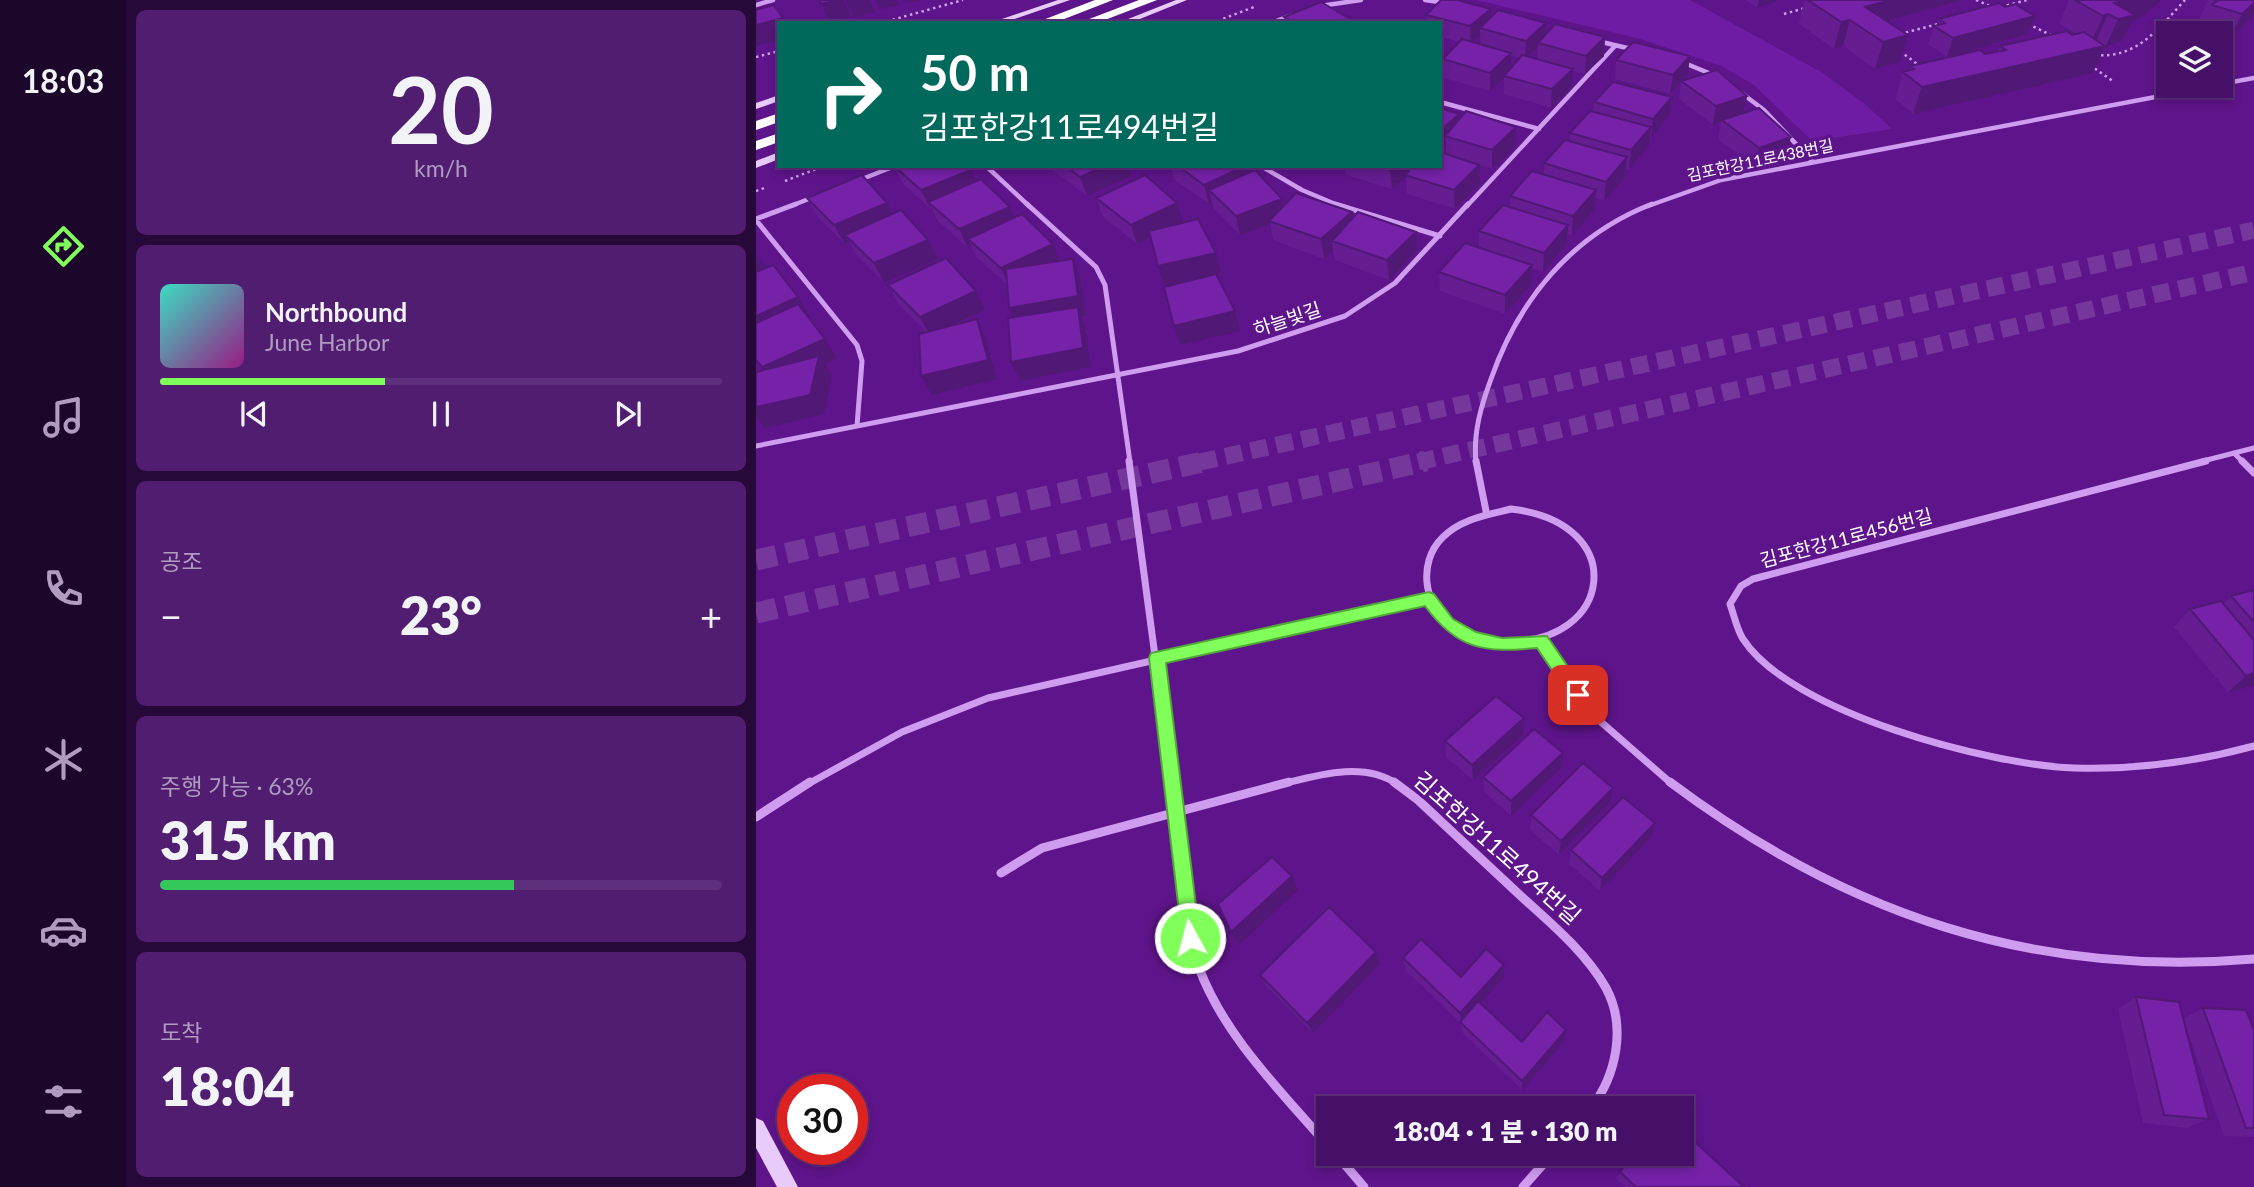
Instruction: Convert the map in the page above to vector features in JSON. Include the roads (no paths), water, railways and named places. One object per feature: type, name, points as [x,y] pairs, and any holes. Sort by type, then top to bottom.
[{"type":"highway","points":[[1047,21],[1107,0]]},
{"type":"highway","points":[[1091,21],[1151,0]]},
{"type":"highway","points":[[756,126],[777,118]]},
{"type":"highway","points":[[756,146],[777,138]]},
{"type":"street","points":[[756,5],[773,0]]},
{"type":"street","points":[[1000,21],[1066,0]]},
{"type":"street","points":[[1127,21],[1184,0]]},
{"type":"street","points":[[1317,7],[1361,0]]},
{"type":"street","points":[[1425,0],[1458,6]]},
{"type":"street","points":[[1276,21],[1295,14]]},
{"type":"street","points":[[1589,39],[1648,53]]},
{"type":"street","name":"하늘빛길","points":[[756,446],[1238,351],[1345,316],[1395,284],[1615,46]]},
{"type":"street","points":[[1670,59],[1692,65],[1743,92],[1813,162]]},
{"type":"street","points":[[2233,82],[2254,78]]},
{"type":"street","name":"김포한강11로438번길","points":[[1486,511],[1475,472],[1473,436],[1506,335],[1548,272],[1591,234],[1644,206],[1721,180],[2156,97]]},
{"type":"street","points":[[756,106],[777,98]]},
{"type":"street","points":[[1442,103],[1539,129]]},
{"type":"street","points":[[756,164],[777,156]]},
{"type":"street","points":[[844,186],[890,168]]},
{"type":"street","points":[[988,168],[1096,267],[1105,285],[1157,658],[1190,938],[1207,993],[1262,1069],[1316,1132]]},
{"type":"street","points":[[1264,168],[1297,189],[1320,199],[1440,236]]},
{"type":"street","points":[[818,195],[756,219],[857,345],[862,361],[857,426]]},
{"type":"street","points":[[2234,453],[2254,448]]},
{"type":"street","points":[[2234,453],[2254,472]]},
{"type":"street","name":"김포한강11로456번길","points":[[2234,453],[1753,579],[1733,596],[1731,615],[1750,649],[1794,683],[1868,721],[1971,754],[2022,764],[2126,768],[2179,764],[2254,747]]},
{"type":"street","points":[[1511,509],[1535,512],[1558,520],[1577,534],[1590,551],[1596,570],[1594,591],[1583,613],[1562,631],[1541,640],[1502,645],[1472,638],[1447,624],[1429,598],[1423,581],[1427,557],[1440,537],[1460,521],[1486,511],[1511,509]]},
{"type":"street","points":[[756,817],[822,775],[902,732],[988,698],[1429,598]]},
{"type":"street","points":[[1541,640],[1578,695],[1600,721],[1673,785],[1771,853],[1851,891],[1945,926],[2081,958],[2148,964],[2254,959]]},
{"type":"street","name":"김포한강11로494번길","points":[[1001,873],[1042,848],[1176,812],[1343,771],[1384,775],[1399,785],[1573,944],[1606,989],[1615,1015],[1615,1065],[1600,1096]]},
{"type":"street","points":[[756,1128],[788,1187]]},
{"type":"street","points":[[1346,1166],[1364,1187]]},
{"type":"street","points":[[1523,1187],[1542,1166]]},
{"type":"tunnel","points":[[1200,462],[2254,230]]},
{"type":"tunnel","points":[[1418,462],[2254,272]]},
{"type":"tunnel","points":[[756,560],[1207,461]]},
{"type":"tunnel","points":[[756,613],[1426,461]]}]
